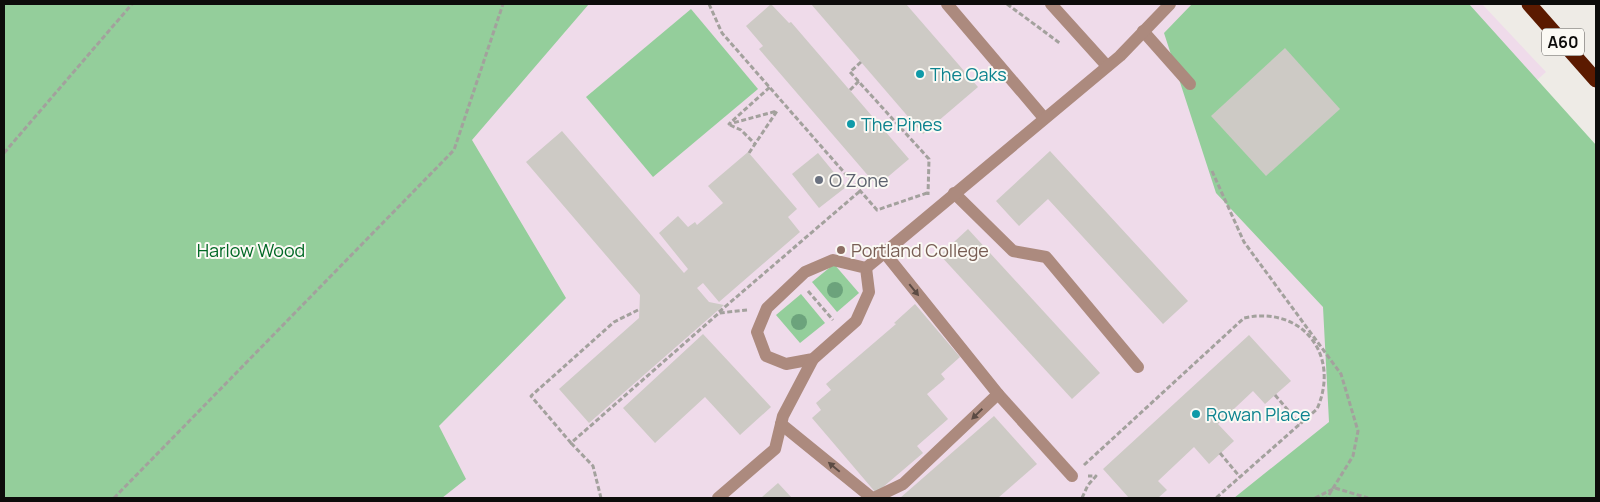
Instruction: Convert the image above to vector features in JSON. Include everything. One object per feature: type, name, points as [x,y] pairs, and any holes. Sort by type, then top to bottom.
[{"type":"highway","name":"A60","points":[[1529,4],[1596,80]]},
{"type":"lane","points":[[947,4],[1044,118]]},
{"type":"lane","points":[[1052,4],[1107,66]]},
{"type":"lane","points":[[866,268],[1107,66],[1143,31],[1162,7]]},
{"type":"lane","points":[[1143,31],[1190,84]]},
{"type":"lane","points":[[954,193],[1013,251],[1046,257],[1138,367]]},
{"type":"lane","points":[[884,252],[998,394],[1072,476]]},
{"type":"lane","points":[[813,360],[786,364],[766,356],[757,332],[767,308],[805,272],[833,260],[866,268]]},
{"type":"lane","points":[[718,498],[775,449],[783,416],[813,360],[856,321],[869,292],[866,268]]},
{"type":"lane","points":[[781,424],[873,498],[903,484],[998,394]]},
{"type":"path","points":[[4,153],[132,4]]},
{"type":"path","points":[[114,498],[454,150],[503,4]]},
{"type":"path","points":[[709,4],[722,33],[771,86],[877,210],[927,193]]},
{"type":"path","points":[[1007,4],[1069,50]]},
{"type":"path","points":[[861,62],[850,72],[929,159],[927,193],[937,207]]},
{"type":"path","points":[[850,90],[858,81]]},
{"type":"path","points":[[729,124],[771,86]]},
{"type":"path","points":[[729,124],[777,111],[749,153]]},
{"type":"path","points":[[729,124],[741,130],[755,144]]},
{"type":"path","points":[[1212,171],[1244,242],[1341,374],[1358,431],[1354,456],[1327,498]]},
{"type":"path","points":[[571,443],[860,190]]},
{"type":"path","points":[[781,259],[844,332]]},
{"type":"path","points":[[719,313],[767,308]]},
{"type":"path","points":[[601,498],[593,466],[531,396],[614,322],[638,310]]},
{"type":"path","points":[[1072,476],[1244,318],[1268,315],[1293,323],[1313,340],[1320,353],[1325,382],[1323,396],[1317,409],[1216,498]]},
{"type":"path","points":[[1275,395],[1300,424]]},
{"type":"path","points":[[1220,454],[1240,477]]},
{"type":"path","points":[[1072,476],[1096,476],[1088,485],[1082,498]]},
{"type":"path","points":[[1314,498],[1335,488],[1368,498]]},
{"type":"shaded area","name":"Portland College","points":[[542,4],[1482,4],[1546,72],[1486,125],[1339,415],[1240,498],[14,498],[566,32]]},
{"type":"green space","name":"Harlow Wood","points":[[4,4],[589,4],[472,140],[566,298],[439,426],[466,479],[442,498],[4,498]]},
{"type":"green space","points":[[1192,4],[1469,4],[1596,145],[1596,498],[1234,498],[1329,422],[1323,307],[1216,193],[1164,33]]},
{"type":"green space","points":[[691,9],[758,89],[653,177],[586,97]]},
{"type":"green space","points":[[834,264],[859,293],[837,312],[812,282]]},
{"type":"green space","points":[[801,294],[825,323],[800,343],[776,315]]},
{"type":"building","name":"The Pines","points":[[771,4],[789,23],[791,22],[909,159],[877,186],[759,49],[763,46],[746,26]]},
{"type":"building","name":"The Oaks","points":[[811,4],[906,4],[978,87],[923,134]]},
{"type":"building","points":[[1285,48],[1340,109],[1266,176],[1211,116]]},
{"type":"building","points":[[562,131],[684,273],[688,269],[659,233],[678,216],[688,227],[695,222],[697,225],[723,203],[708,186],[748,152],[797,209],[788,217],[800,232],[719,302],[703,283],[697,288],[709,302],[724,305],[589,423],[559,389],[639,318],[640,295],[526,162]]},
{"type":"building","points":[[1050,151],[1188,301],[1163,324],[1048,199],[1019,226],[996,201]]},
{"type":"building","name":"O Zone","points":[[818,153],[846,187],[819,208],[792,174]]},
{"type":"building","points":[[968,229],[1100,373],[1072,399],[940,255]]},
{"type":"building","points":[[915,304],[960,357],[941,374],[945,379],[927,394],[948,419],[917,446],[923,453],[876,493],[812,418],[821,410],[816,403],[831,390],[826,384],[896,324],[894,323]]},
{"type":"building","points":[[703,334],[771,407],[740,435],[705,397],[655,443],[623,408]]},
{"type":"building","name":"Rowan Place","points":[[1249,335],[1291,381],[1265,404],[1253,391],[1218,424],[1234,441],[1209,464],[1194,447],[1158,481],[1167,490],[1158,498],[1129,498],[1103,469]]},
{"type":"building","points":[[994,416],[1037,464],[998,498],[900,498]]},
{"type":"building","points":[[778,483],[792,498],[761,498]]},
{"type":"place","name":"The Oaks","points":[[920,74]]},
{"type":"place","name":"The Pines","points":[[851,124]]},
{"type":"place","name":"O Zone","points":[[819,180]]},
{"type":"place","name":"Portland College","points":[[841,250]]},
{"type":"place","name":"Rowan Place","points":[[1196,414]]}]
